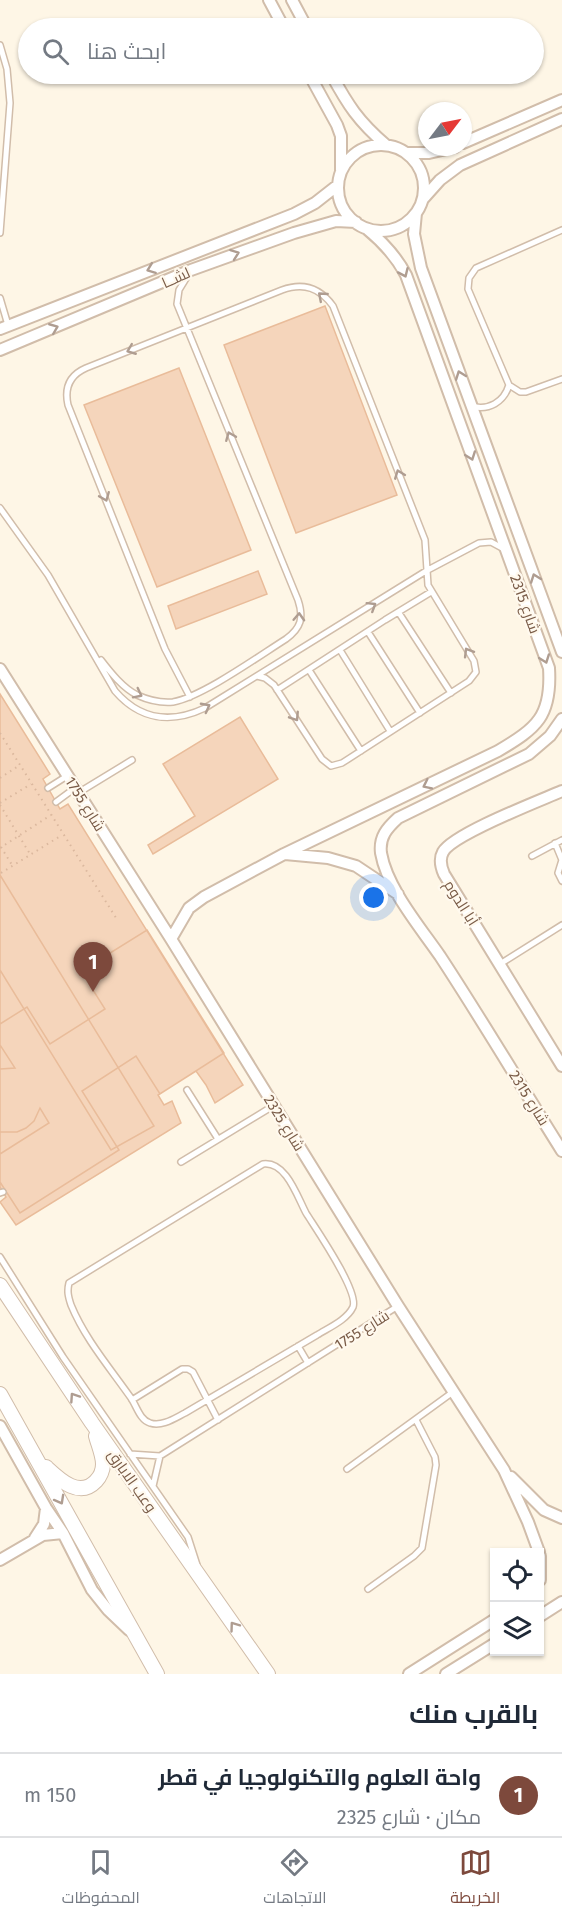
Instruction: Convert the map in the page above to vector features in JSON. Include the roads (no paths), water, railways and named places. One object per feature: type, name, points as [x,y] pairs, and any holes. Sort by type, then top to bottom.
[{"type":"street","points":[[269,0],[279,18]]},
{"type":"street","points":[[292,0],[302,18]]},
{"type":"street","points":[[314,84],[341,136],[338,185],[342,206],[356,222],[368,229],[383,231],[398,227],[416,213],[423,199],[440,180],[460,165],[562,119]]},
{"type":"street","points":[[337,84],[355,116],[386,145],[407,153],[418,153]]},
{"type":"street","points":[[472,139],[562,100]]},
{"type":"street","points":[[340,173],[347,161],[356,153],[367,147],[386,145]]},
{"type":"street","points":[[407,153],[420,170],[424,184],[423,199]]},
{"type":"street","name":"لشــا","points":[[4,327],[294,214],[315,203],[338,185]]},
{"type":"street","name":"شارع 2315","points":[[416,213],[414,234],[421,268],[562,652]]},
{"type":"street","name":"لشــا","points":[[0,350],[192,270],[322,224],[336,221],[356,222]]},
{"type":"street","name":"شارع 2315","points":[[171,939],[193,904],[204,897],[284,854],[498,751],[530,730],[538,721],[548,698],[549,668],[406,275],[392,252],[368,229]]},
{"type":"street","name":"شارع 1755","points":[[0,669],[171,939]]},
{"type":"street","name":"شارع 2315","points":[[562,719],[550,736],[529,754],[398,818],[385,831],[381,840],[381,850],[398,894],[440,956],[562,1151]]},
{"type":"street","name":"أبا الدوم","points":[[562,791],[465,835],[449,845],[441,855],[440,863],[444,874],[562,1066]]},
{"type":"street","name":"شارع 2315","points":[[284,854],[328,858],[356,866],[398,894]]},
{"type":"street","name":"شارع 2325","points":[[171,939],[398,1306]]},
{"type":"street","name":"وعب الابارق","points":[[0,1285],[199,1579],[268,1674]]},
{"type":"street","name":"شارع 1755","points":[[398,1306],[504,1470]]},
{"type":"street","points":[[0,1395],[157,1674]]},
{"type":"street","points":[[38,1460],[72,1487],[86,1487],[92,1484],[100,1476],[103,1464],[92,1423]]},
{"type":"street","points":[[0,1426],[46,1508],[63,1533],[92,1590],[108,1610],[137,1637]]},
{"type":"street","points":[[504,1470],[544,1510],[562,1518]]},
{"type":"street","points":[[504,1470],[528,1522],[537,1548]]},
{"type":"street","points":[[34,1539],[44,1524],[46,1508]]},
{"type":"street","points":[[0,1560],[43,1535],[63,1533]]},
{"type":"street","points":[[544,1613],[562,1602]]},
{"type":"street","points":[[409,1674],[490,1623]]},
{"type":"street","points":[[446,1674],[490,1647]]},
{"type":"lane","points":[[0,46],[8,69],[10,103],[0,233]]},
{"type":"lane","points":[[562,230],[485,262],[476,268],[469,278],[468,289],[509,385],[520,392],[526,392],[562,379]]},
{"type":"lane","points":[[95,655],[137,695],[165,702],[190,697],[286,639],[297,630],[302,617],[298,600],[177,304],[180,290],[192,270]]},
{"type":"lane","points":[[190,697],[169,657],[66,397],[69,382],[79,371],[293,286],[305,286],[326,297],[333,306],[425,540],[428,557],[426,571],[431,592],[476,667],[474,678],[361,751],[331,766],[326,764],[277,690],[266,678],[257,676]]},
{"type":"lane","points":[[0,298],[4,327]]},
{"type":"lane","points":[[471,406],[484,408],[495,404],[504,396],[509,385]]},
{"type":"lane","points":[[0,508],[48,575],[107,680],[124,702],[135,709],[159,717],[182,717],[193,714],[426,571],[479,543],[491,542],[505,550]]},
{"type":"lane","points":[[277,690],[431,592]]},
{"type":"lane","points":[[399,613],[451,693]]},
{"type":"lane","points":[[368,632],[420,713]]},
{"type":"lane","points":[[340,650],[390,731]]},
{"type":"lane","points":[[309,670],[361,751]]},
{"type":"lane","points":[[56,802],[132,760]]},
{"type":"lane","points":[[48,788],[67,776]]},
{"type":"lane","points":[[532,856],[562,840]]},
{"type":"lane","points":[[555,843],[562,860],[558,873],[562,881]]},
{"type":"lane","points":[[500,964],[562,925]]},
{"type":"lane","points":[[187,1090],[218,1139]]},
{"type":"lane","points":[[181,1162],[273,1106]]},
{"type":"lane","points":[[262,1164],[276,1166],[290,1182],[354,1299],[349,1312],[335,1325],[298,1346],[170,1420],[153,1425],[144,1421],[132,1400],[102,1360],[72,1307],[67,1292],[69,1282],[262,1164]]},
{"type":"lane","points":[[0,1257],[63,1357],[188,1537],[199,1579]]},
{"type":"lane","name":"شارع 1755","points":[[160,1456],[398,1306]]},
{"type":"lane","points":[[298,1346],[308,1363]]},
{"type":"lane","points":[[132,1400],[182,1369],[188,1369],[193,1372],[218,1420]]},
{"type":"lane","points":[[347,1469],[453,1392]]},
{"type":"lane","points":[[368,1589],[422,1548],[436,1466],[435,1457],[416,1420]]},
{"type":"lane","points":[[130,1454],[160,1456],[153,1486]]},
{"type":"place","name":"واحة العلوم والتكنولوجيا في قطر","points":[[93,992]]}]
